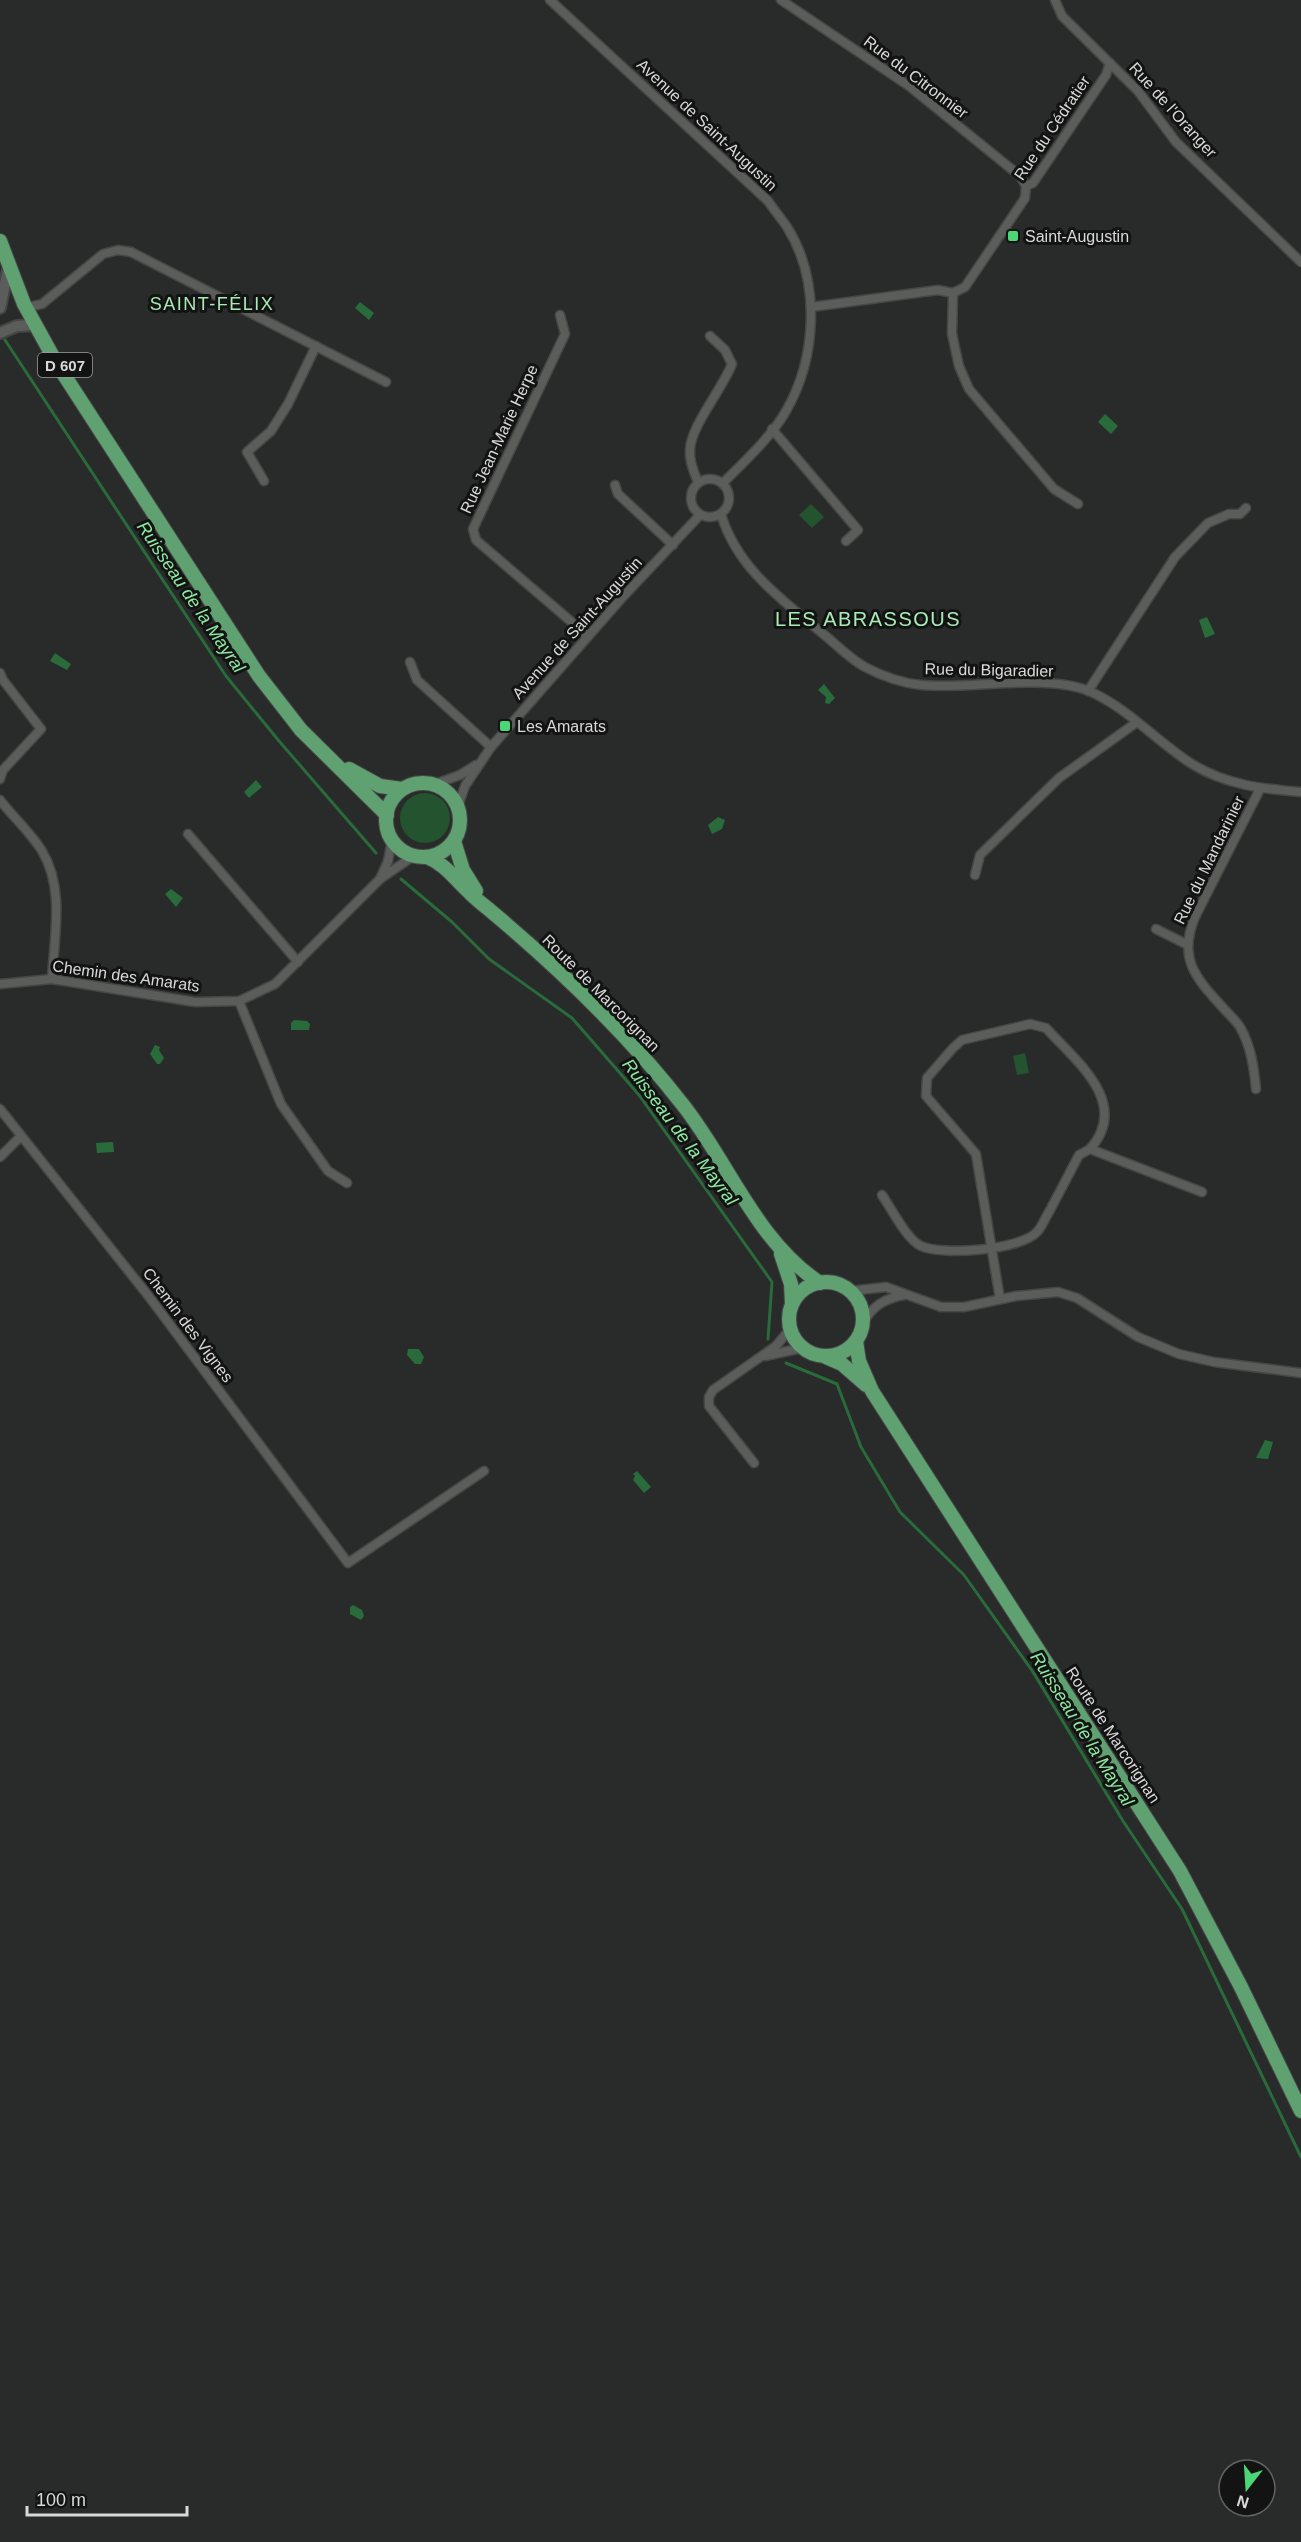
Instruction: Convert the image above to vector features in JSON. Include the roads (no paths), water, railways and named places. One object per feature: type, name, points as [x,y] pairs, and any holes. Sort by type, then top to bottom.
[{"type":"main road","name":"D 607","points":[[0,231],[33,306],[96,424]]},
{"type":"main road","name":"D 607","points":[[0,241],[24,304],[57,364],[259,676],[301,730],[387,815]]},
{"type":"main road","name":"D 607","points":[[331,759],[380,786],[402,789]]},
{"type":"main road","points":[[421,856],[441,852],[454,841],[458,832],[460,817],[458,807],[448,792],[435,784],[412,785],[402,789],[392,800],[387,815],[387,827],[392,840],[401,849],[444,866],[470,894],[494,914]]},
{"type":"main road","points":[[454,841],[463,870],[494,914]]},
{"type":"main road","name":"Route de Marcorignan","points":[[494,914],[545,958],[634,1044],[685,1107],[779,1249],[803,1272],[820,1283]]},
{"type":"main road","name":"Route de Marcorignan","points":[[779,1249],[791,1284],[792,1304]]},
{"type":"main road","points":[[820,1283],[831,1283],[850,1292],[860,1306],[862,1324],[856,1341],[847,1350],[836,1355],[812,1354],[802,1348],[794,1339],[790,1329],[789,1315],[792,1304],[804,1290],[820,1283]]},
{"type":"main road","name":"Route de Marcorignan","points":[[856,1341],[859,1361],[872,1391],[1180,1871],[1241,1987],[1301,2111]]},
{"type":"main road","name":"Route de Marcorignan","points":[[824,1356],[842,1364],[872,1391]]},
{"type":"street","name":"Avenue de Saint-Augustin","points":[[550,0],[768,201],[788,228],[804,265],[810,288],[811,307],[807,357],[799,386],[785,413],[723,483]]},
{"type":"street","name":"Rue du Citronnier","points":[[781,0],[910,87],[1020,177],[1026,186]]},
{"type":"street","name":"Rue de l'Oranger","points":[[1054,0],[1062,16],[1138,91],[1176,142],[1301,262]]},
{"type":"street","name":"Rue du Cédratier","points":[[953,293],[965,287],[1025,198],[1026,186],[1033,183],[1106,75],[1110,63]]},
{"type":"street","points":[[33,306],[42,304],[103,254],[118,250],[131,252],[386,382]]},
{"type":"street","points":[[0,308],[9,265]]},
{"type":"street","points":[[811,307],[938,290],[953,293],[952,334],[959,366],[969,389],[1054,489],[1078,504]]},
{"type":"street","name":"Rue Jean-Marie Herpe","points":[[560,315],[564,334],[473,529],[476,540],[588,636]]},
{"type":"street","points":[[0,333],[17,326],[35,326]]},
{"type":"street","points":[[698,482],[689,449],[697,428],[727,377],[732,364],[725,350],[710,336]]},
{"type":"street","points":[[264,481],[247,452],[271,431],[288,404],[316,346]]},
{"type":"street","points":[[772,429],[858,530],[846,541]]},
{"type":"street","points":[[714,479],[723,483],[729,493],[729,499],[722,514],[715,517],[700,515],[695,511],[690,499],[698,482],[714,479]]},
{"type":"street","points":[[615,485],[618,494],[673,545]]},
{"type":"street","points":[[1088,691],[1181,550],[1208,523],[1229,514],[1240,514],[1246,508]]},
{"type":"street","name":"Rue du Bigaradier","points":[[722,514],[742,558],[763,583],[863,666],[888,677],[920,684],[1046,683],[1088,691],[1119,706],[1192,765],[1224,780],[1260,789],[1301,792]]},
{"type":"street","name":"Avenue de Saint-Augustin","points":[[458,807],[465,786],[491,747],[588,636],[700,515]]},
{"type":"street","points":[[410,662],[417,680],[491,747]]},
{"type":"street","points":[[0,673],[41,729],[3,770],[0,779]]},
{"type":"street","points":[[975,875],[980,855],[1059,778],[1137,722]]},
{"type":"street","name":"Avenue de Saint-Augustin","points":[[435,784],[460,775],[479,763]]},
{"type":"street","name":"Rue du Mandarinier","points":[[1256,1089],[1250,1049],[1240,1026],[1197,979],[1186,944],[1195,917],[1260,789]]},
{"type":"street","points":[[0,800],[42,850],[53,875],[56,900],[52,979]]},
{"type":"street","points":[[189,834],[298,963]]},
{"type":"street","name":"Chemin des Amarats","points":[[380,879],[388,861],[392,840]]},
{"type":"street","name":"Chemin des Amarats","points":[[0,984],[52,979],[195,1002],[239,1001],[275,984],[380,879],[406,859],[421,856]]},
{"type":"street","name":"Rue du Mandarinier","points":[[1156,929],[1186,944]]},
{"type":"street","points":[[239,1001],[281,1104],[328,1171],[347,1183]]},
{"type":"street","points":[[882,1195],[910,1237],[919,1246],[947,1251],[991,1249],[1021,1241],[1038,1232],[1079,1155],[1098,1140],[1103,1124],[1103,1098],[1093,1079],[1046,1028],[1030,1024],[962,1040],[927,1078],[926,1096],[976,1154],[991,1249],[1000,1299]]},
{"type":"street","name":"Chemin des Vignes","points":[[0,1108],[147,1294],[348,1563],[484,1471]]},
{"type":"street","points":[[0,1157],[21,1136]]},
{"type":"street","points":[[1089,1149],[1202,1192]]},
{"type":"street","points":[[850,1292],[886,1287],[942,1307],[964,1307],[1041,1292],[1058,1292],[1077,1298],[1138,1337],[1179,1354],[1214,1362],[1301,1373]]},
{"type":"street","points":[[862,1324],[870,1310],[879,1303],[904,1295]]},
{"type":"street","points":[[754,1463],[709,1406],[709,1397],[713,1390],[776,1347],[790,1329]]},
{"type":"street","points":[[762,1357],[802,1348]]},
{"type":"waterway","name":"Ruisseau de la Mayral","points":[[5,340],[226,676],[376,853]]},
{"type":"waterway","name":"Ruisseau de la Mayral","points":[[401,879],[452,922],[489,959],[572,1018],[639,1095],[772,1282],[768,1339]]},
{"type":"waterway","name":"Ruisseau de la Mayral","points":[[786,1363],[837,1384],[861,1447],[900,1512],[964,1575],[1033,1672],[1123,1821],[1182,1909],[1301,2157]]},
{"type":"place","name":"Saint-Augustin","points":[[1013,236]]},
{"type":"place","name":"Les Amarats","points":[[505,726]]},
{"type":"district","name":"SAINT-FÉLIX","points":[[212,304]]},
{"type":"district","name":"LES ABRASSOUS","points":[[868,619]]}]
